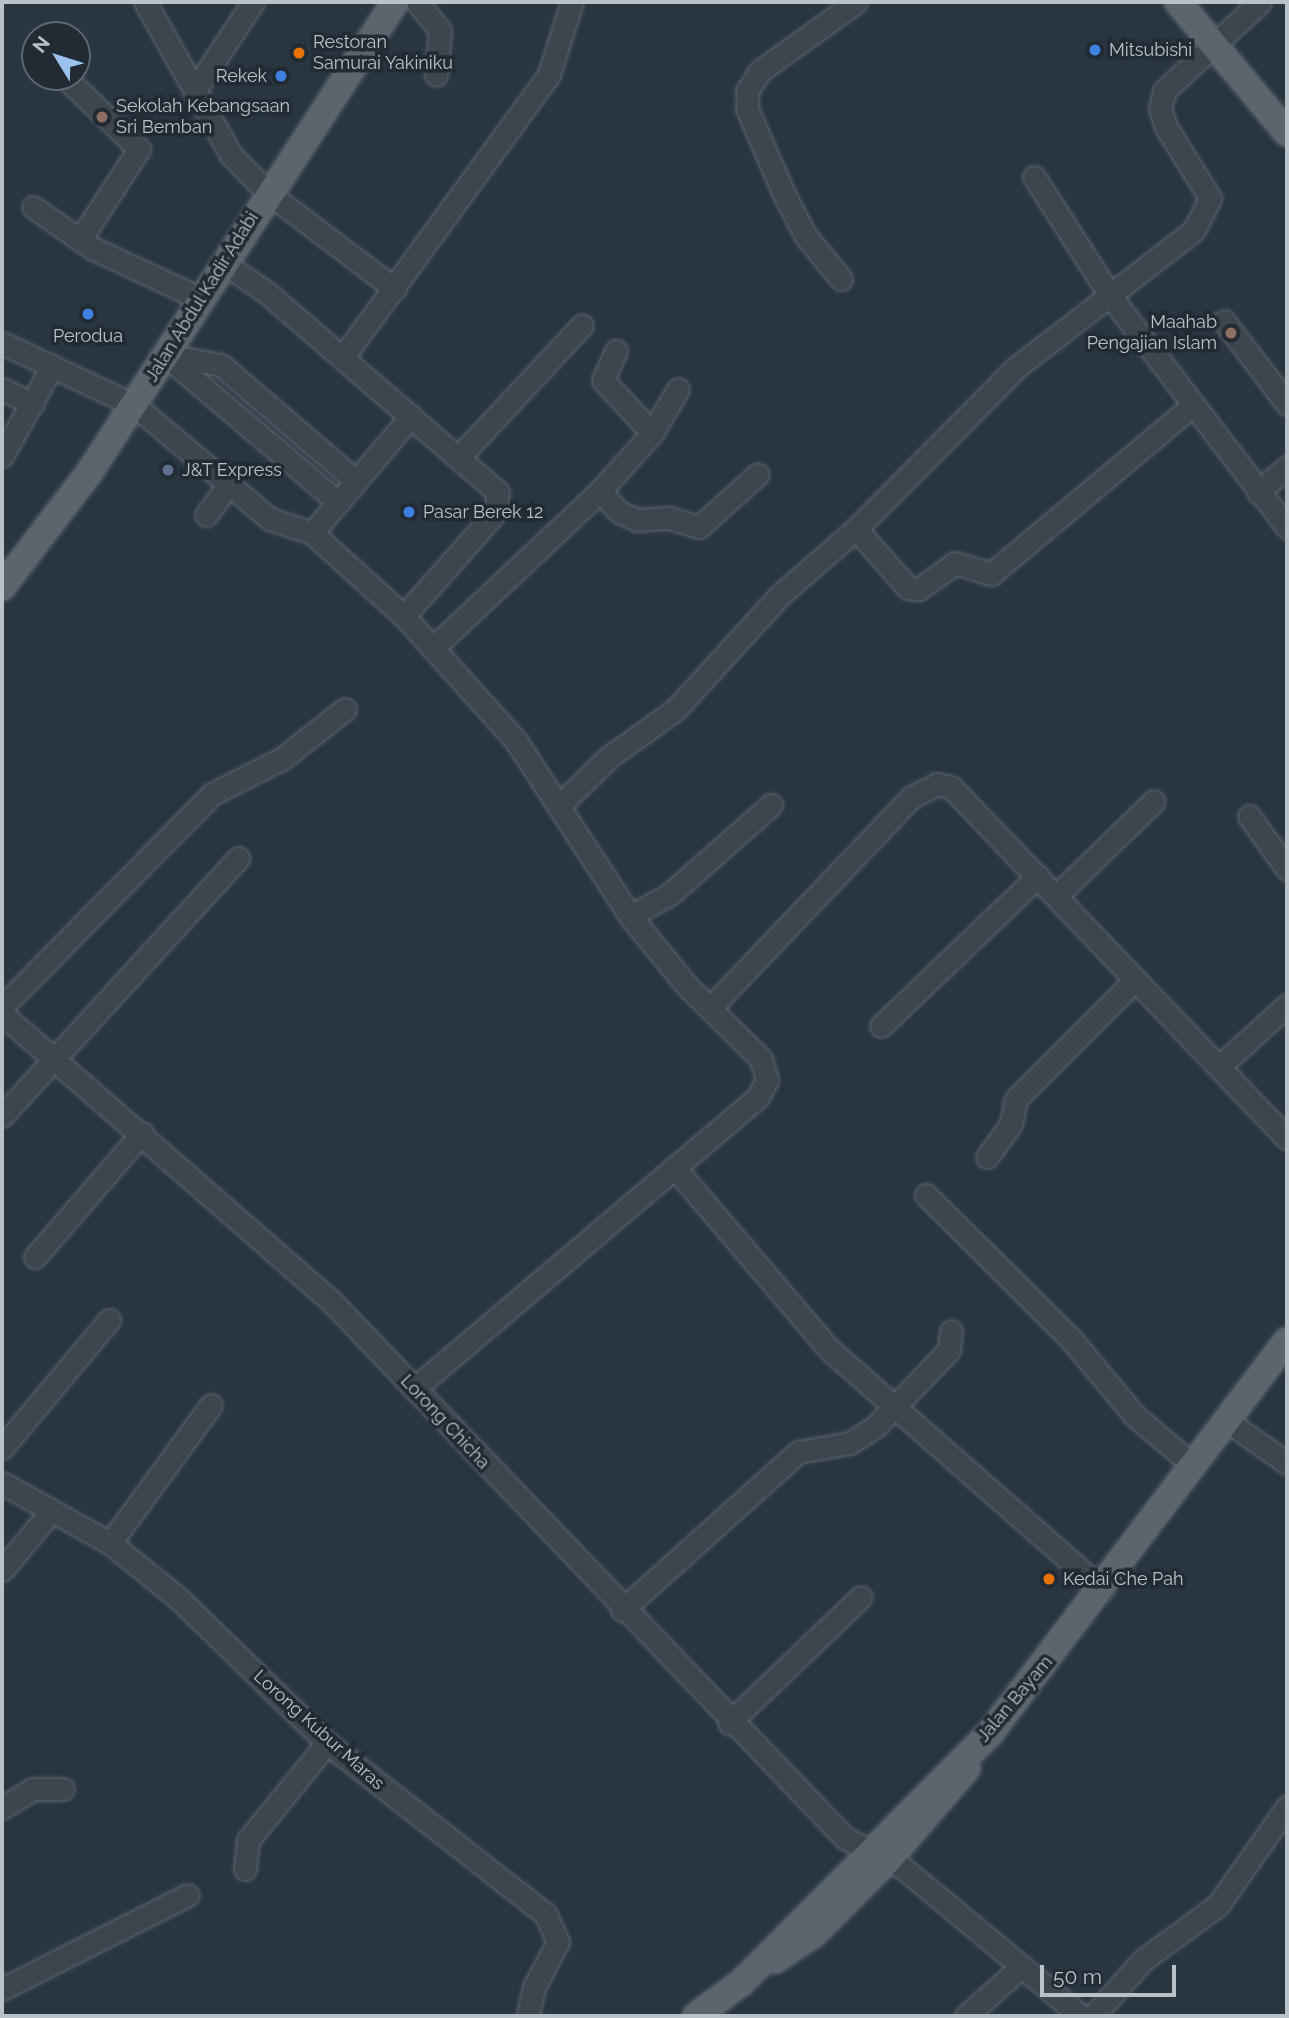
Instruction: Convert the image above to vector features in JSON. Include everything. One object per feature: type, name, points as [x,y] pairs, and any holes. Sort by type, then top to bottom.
[{"type":"main road","name":"Jalan Abdul Kadir Adabi","points":[[2,587],[134,405],[222,262],[395,2]]},
{"type":"main road","points":[[1178,2],[1214,41],[1287,133]]},
{"type":"main road","name":"Jalan Bayam","points":[[878,1855],[951,1793],[991,1732],[1103,1590],[1287,1341]]},
{"type":"main road","points":[[696,2016],[741,1982],[878,1855]]},
{"type":"street","points":[[146,2],[229,153],[268,193],[395,289]]},
{"type":"street","points":[[195,90],[253,2]]},
{"type":"street","points":[[417,2],[440,30],[436,75]]},
{"type":"street","points":[[342,357],[395,289],[549,74],[572,2]]},
{"type":"street","points":[[841,279],[805,234],[747,109],[747,91],[760,71],[834,7],[856,2]]},
{"type":"street","points":[[559,805],[618,750],[675,710],[780,595],[856,530],[1017,367],[1111,297],[1207,213],[1205,183],[1160,109],[1176,75],[1260,2]]},
{"type":"street","points":[[79,91],[139,149],[80,240]]},
{"type":"street","points":[[1034,177],[1111,297],[1287,527]]},
{"type":"street","points":[[33,207],[80,240],[199,298]]},
{"type":"street","points":[[222,262],[342,357],[493,486],[499,507],[404,616]]},
{"type":"street","points":[[1224,321],[1287,404]]},
{"type":"street","points":[[459,457],[582,326]]},
{"type":"street","points":[[2,343],[134,405],[270,519],[312,533],[404,616],[516,741],[630,916],[761,1059],[767,1080],[758,1097],[414,1389]]},
{"type":"street","points":[[616,351],[603,380],[652,433]]},
{"type":"street","points":[[164,355],[221,365],[356,481]]},
{"type":"street","points":[[164,355],[338,502]]},
{"type":"street","points":[[2,456],[52,366]]},
{"type":"street","points":[[2,389],[33,404]]},
{"type":"street","points":[[434,647],[600,491],[652,433],[678,389]]},
{"type":"street","points":[[856,530],[908,588],[919,589],[955,563],[991,574],[1194,405]]},
{"type":"street","points":[[312,533],[411,416]]},
{"type":"street","points":[[1258,492],[1287,467]]},
{"type":"street","points":[[600,491],[619,512],[637,520],[669,518],[699,527],[758,474]]},
{"type":"street","points":[[206,515],[229,484]]},
{"type":"street","points":[[2,1007],[212,794],[283,758],[345,709]]},
{"type":"street","points":[[711,1007],[924,788],[951,787],[1287,1138]]},
{"type":"street","points":[[1056,896],[1154,801]]},
{"type":"street","points":[[630,916],[670,894],[771,805]]},
{"type":"street","points":[[1249,816],[1287,869]]},
{"type":"street","points":[[2,1116],[238,858]]},
{"type":"street","points":[[881,1026],[1038,876]]},
{"type":"street","points":[[986,1157],[1011,1124],[1016,1099],[1134,981]]},
{"type":"street","points":[[1220,1066],[1287,1005]]},
{"type":"street","name":"Lorong Chicha","points":[[2,1014],[142,1133],[333,1303],[729,1723],[845,1838],[878,1855],[1081,2016]]},
{"type":"street","points":[[34,1257],[142,1133]]},
{"type":"street","points":[[674,1167],[830,1350],[891,1410],[1103,1590]]},
{"type":"street","points":[[926,1195],[1070,1338],[1135,1416],[1194,1465]]},
{"type":"street","points":[[2,1448],[109,1320]]},
{"type":"street","points":[[622,1610],[770,1472],[798,1452],[850,1443],[891,1410],[949,1349],[951,1331]]},
{"type":"street","points":[[110,1543],[211,1405]]},
{"type":"street","points":[[1227,1421],[1287,1463]]},
{"type":"street","name":"Lorong Kubur Maras","points":[[2,1483],[49,1514],[110,1543],[178,1598],[327,1743],[554,1924],[556,1950],[534,1987],[528,2016]]},
{"type":"street","points":[[2,1570],[49,1514]]},
{"type":"street","points":[[729,1723],[862,1597]]},
{"type":"street","points":[[245,1869],[248,1840],[327,1743]]},
{"type":"street","points":[[2,1808],[33,1789],[62,1789]]},
{"type":"street","points":[[1093,2016],[1151,1952],[1218,1905],[1287,1807]]},
{"type":"street","points":[[2,1989],[188,1895]]},
{"type":"street","points":[[966,2016],[1021,1967]]},
{"type":"place","name":"Mitsubishi","points":[[1095,50]]},
{"type":"place","name":"Restoran Samurai Yakiniku","points":[[299,53]]},
{"type":"place","name":"Rekek","points":[[281,76]]},
{"type":"place","name":"Sekolah Kebangsaan Sri Bemban","points":[[102,117]]},
{"type":"place","name":"Perodua","points":[[88,314]]},
{"type":"place","name":"Maahab Pengajian Islam","points":[[1231,333]]},
{"type":"place","name":"J&T Express","points":[[168,470]]},
{"type":"place","name":"Pasar Berek 12","points":[[409,512]]},
{"type":"place","name":"Kedai Che Pah","points":[[1049,1579]]}]
